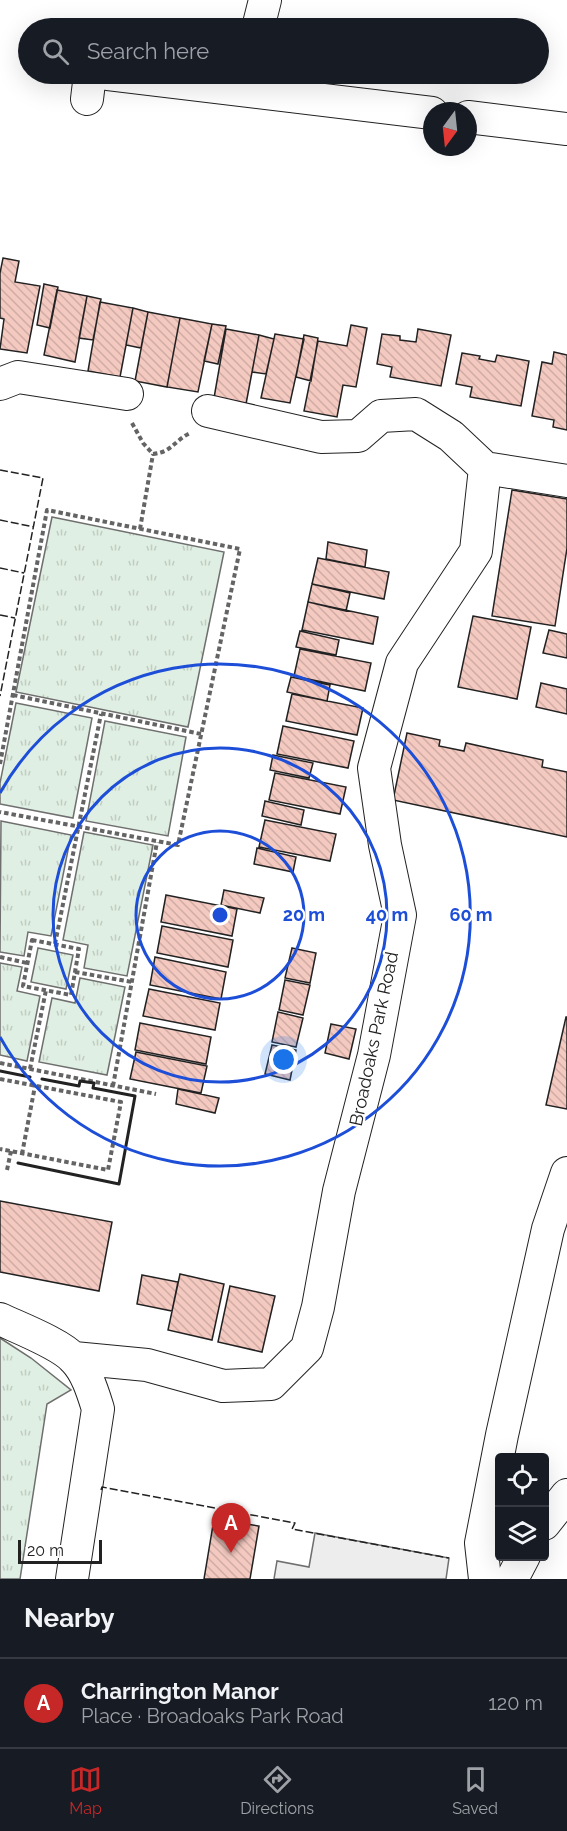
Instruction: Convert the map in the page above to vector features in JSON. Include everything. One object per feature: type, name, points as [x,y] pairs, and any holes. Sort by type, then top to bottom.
[{"type":"street","points":[[260,18],[265,0]]},
{"type":"street","points":[[262,84],[423,111]]},
{"type":"street","points":[[477,118],[567,129]]},
{"type":"street","points":[[0,384],[18,377],[114,391]]},
{"type":"street","points":[[217,413],[321,437],[358,436],[381,416],[416,414],[451,436],[485,468],[567,481]]},
{"type":"street","name":"Broadoaks Park Road","points":[[0,1319],[43,1339],[74,1358],[147,1365],[223,1386],[271,1384],[307,1348],[318,1307],[339,1191],[374,1055],[400,915],[385,845],[374,768],[402,663],[476,551],[485,468]]},
{"type":"street","points":[[485,1579],[481,1544],[502,1435],[548,1229],[567,1173]]},
{"type":"street","name":"Broadoaks Park Road","points":[[72,1579],[98,1409],[90,1385],[74,1358]]},
{"type":"street","points":[[549,1518],[567,1496]]},
{"type":"street","points":[[512,1579],[522,1561]]},
{"type":"path","points":[[114,391],[111,407],[129,417],[143,443],[153,454]]},
{"type":"path","points":[[153,454],[165,453],[180,438],[195,431],[213,430],[217,413]]},
{"type":"path","points":[[140,529],[153,454]]},
{"type":"path","points":[[0,764],[47,510],[240,549],[178,845],[0,812]]},
{"type":"path","points":[[13,696],[201,734]]},
{"type":"path","points":[[55,944],[101,714]]},
{"type":"path","points":[[113,1086],[157,842]]},
{"type":"path","points":[[32,940],[80,949],[71,995],[23,986],[27,963],[32,940]]},
{"type":"path","points":[[0,957],[27,963]]},
{"type":"path","points":[[75,972],[132,982]]},
{"type":"path","points":[[30,1069],[46,990]]},
{"type":"path","points":[[0,1063],[156,1094]]},
{"type":"path","points":[[0,1079],[121,1102],[108,1170],[0,1149]]},
{"type":"path","points":[[22,1154],[35,1086]]},
{"type":"path","points":[[7,1170],[11,1151]]},
{"type":"green space","points":[[52,517],[224,552],[188,727],[16,692]]},
{"type":"green space","points":[[16,703],[92,718],[73,818],[0,804],[0,783]]},
{"type":"green space","points":[[105,721],[186,737],[168,836],[86,821]]},
{"type":"green space","points":[[1,821],[71,835],[51,936],[28,932],[24,956],[0,952]]},
{"type":"green space","points":[[84,832],[153,845],[127,976],[84,968],[88,945],[63,940]]},
{"type":"green space","points":[[38,948],[73,955],[66,989],[31,982]]},
{"type":"green space","points":[[0,963],[22,967],[17,991],[40,996],[27,1061],[0,1055]]},
{"type":"green space","points":[[80,978],[125,987],[107,1075],[39,1062],[52,998],[75,1003]]},
{"type":"green space","points":[[0,1338],[31,1358],[71,1390],[47,1404],[20,1579],[0,1579]]},
{"type":"shaded area","points":[[315,1533],[449,1558],[446,1579],[274,1579],[277,1561],[309,1567]]},
{"type":"building","points":[[3,258],[19,261],[15,282],[40,286],[27,353],[0,349],[4,319],[0,318],[0,273]]},
{"type":"building","points":[[44,284],[58,287],[50,328],[37,325]]},
{"type":"building","points":[[57,290],[87,296],[75,362],[44,355]]},
{"type":"building","points":[[87,296],[101,299],[93,340],[79,338]]},
{"type":"building","points":[[100,302],[133,308],[120,377],[88,371]]},
{"type":"building","points":[[133,308],[148,312],[141,348],[126,345]]},
{"type":"building","points":[[148,312],[180,318],[167,387],[135,381]]},
{"type":"building","points":[[180,318],[212,324],[198,392],[167,387]]},
{"type":"building","points":[[212,324],[226,326],[218,364],[204,361]]},
{"type":"building","points":[[351,325],[367,328],[356,387],[343,385],[337,417],[304,411],[318,341],[347,346]]},
{"type":"building","points":[[226,329],[259,335],[246,404],[214,398]]},
{"type":"building","points":[[418,329],[451,335],[441,386],[390,377],[392,367],[377,364],[382,334],[400,336],[400,340],[416,342]]},
{"type":"building","points":[[275,334],[304,339],[290,403],[261,398]]},
{"type":"building","points":[[259,335],[274,339],[266,374],[252,372]]},
{"type":"building","points":[[304,335],[318,338],[311,381],[296,377]]},
{"type":"building","points":[[554,352],[567,355],[567,430],[553,427],[554,420],[532,416],[542,362],[552,364]]},
{"type":"building","points":[[462,353],[480,356],[479,359],[495,362],[497,355],[529,361],[521,406],[470,397],[472,387],[456,384]]},
{"type":"building","points":[[512,490],[567,499],[567,548],[555,626],[492,616]]},
{"type":"building","points":[[328,542],[367,550],[365,567],[326,559]]},
{"type":"building","points":[[318,558],[389,572],[384,599],[312,584]]},
{"type":"building","points":[[312,584],[350,593],[346,611],[308,602]]},
{"type":"building","points":[[308,602],[378,617],[373,644],[302,630]]},
{"type":"building","points":[[473,616],[531,627],[517,699],[458,687]]},
{"type":"building","points":[[549,630],[567,634],[567,658],[543,653]]},
{"type":"building","points":[[300,631],[339,640],[336,655],[296,647]]},
{"type":"building","points":[[300,649],[371,663],[365,691],[294,676]]},
{"type":"building","points":[[291,677],[330,685],[327,701],[287,692]]},
{"type":"building","points":[[541,683],[567,689],[567,714],[536,707]]},
{"type":"building","points":[[292,694],[363,708],[357,735],[286,721]]},
{"type":"building","points":[[283,726],[354,741],[348,768],[277,754]]},
{"type":"building","points":[[407,733],[440,740],[439,746],[464,751],[466,743],[543,760],[542,767],[567,772],[567,837],[393,800]]},
{"type":"building","points":[[273,755],[313,763],[309,778],[270,770]]},
{"type":"building","points":[[275,773],[346,787],[340,814],[269,800]]},
{"type":"building","points":[[265,801],[304,810],[301,825],[262,816]]},
{"type":"building","points":[[265,820],[336,834],[330,861],[259,847]]},
{"type":"building","points":[[257,848],[296,857],[293,872],[254,864]]},
{"type":"building","points":[[224,890],[264,898],[260,913],[221,905]]},
{"type":"building","points":[[166,895],[237,909],[232,936],[161,922]]},
{"type":"building","points":[[162,926],[233,940],[228,967],[157,953]]},
{"type":"building","points":[[292,948],[316,953],[310,983],[285,978]]},
{"type":"building","points":[[155,957],[226,972],[221,999],[150,985]]},
{"type":"building","points":[[285,980],[310,985],[303,1015],[279,1010]]},
{"type":"building","points":[[149,989],[220,1003],[215,1030],[143,1016]]},
{"type":"building","points":[[278,1012],[303,1018],[296,1047],[272,1042]]},
{"type":"building","points":[[567,1017],[567,1109],[546,1105]]},
{"type":"building","points":[[140,1023],[211,1037],[206,1064],[135,1050]]},
{"type":"building","points":[[331,1024],[356,1029],[349,1059],[325,1053]]},
{"type":"building","points":[[272,1045],[296,1050],[290,1080],[265,1074]]},
{"type":"building","points":[[136,1052],[207,1066],[201,1093],[130,1079]]},
{"type":"building","points":[[178,1089],[219,1098],[215,1113],[176,1104]]},
{"type":"building","points":[[0,1201],[112,1222],[99,1291],[0,1272]]},
{"type":"building","points":[[180,1274],[224,1284],[212,1340],[168,1330]]},
{"type":"building","points":[[142,1275],[178,1282],[172,1311],[137,1304]]},
{"type":"building","points":[[230,1286],[275,1296],[262,1352],[218,1342]]},
{"type":"building","points":[[214,1519],[259,1526],[250,1579],[204,1579]]},
{"type":"fence","points":[[0,470],[43,478],[0,696]]},
{"type":"fence","points":[[0,520],[34,527]]},
{"type":"fence","points":[[0,568],[24,573]]},
{"type":"fence","points":[[0,615],[15,618]]},
{"type":"fence","points":[[101,1490],[102,1487],[295,1523],[292,1529],[449,1558]]},
{"type":"wall","points":[[0,1071],[30,1077]]},
{"type":"wall","points":[[18,1163],[119,1184],[135,1096],[93,1088],[94,1083],[80,1081],[79,1086],[42,1079]]},
{"type":"place","name":"Charrington Manor","points":[[231,1553]]}]
